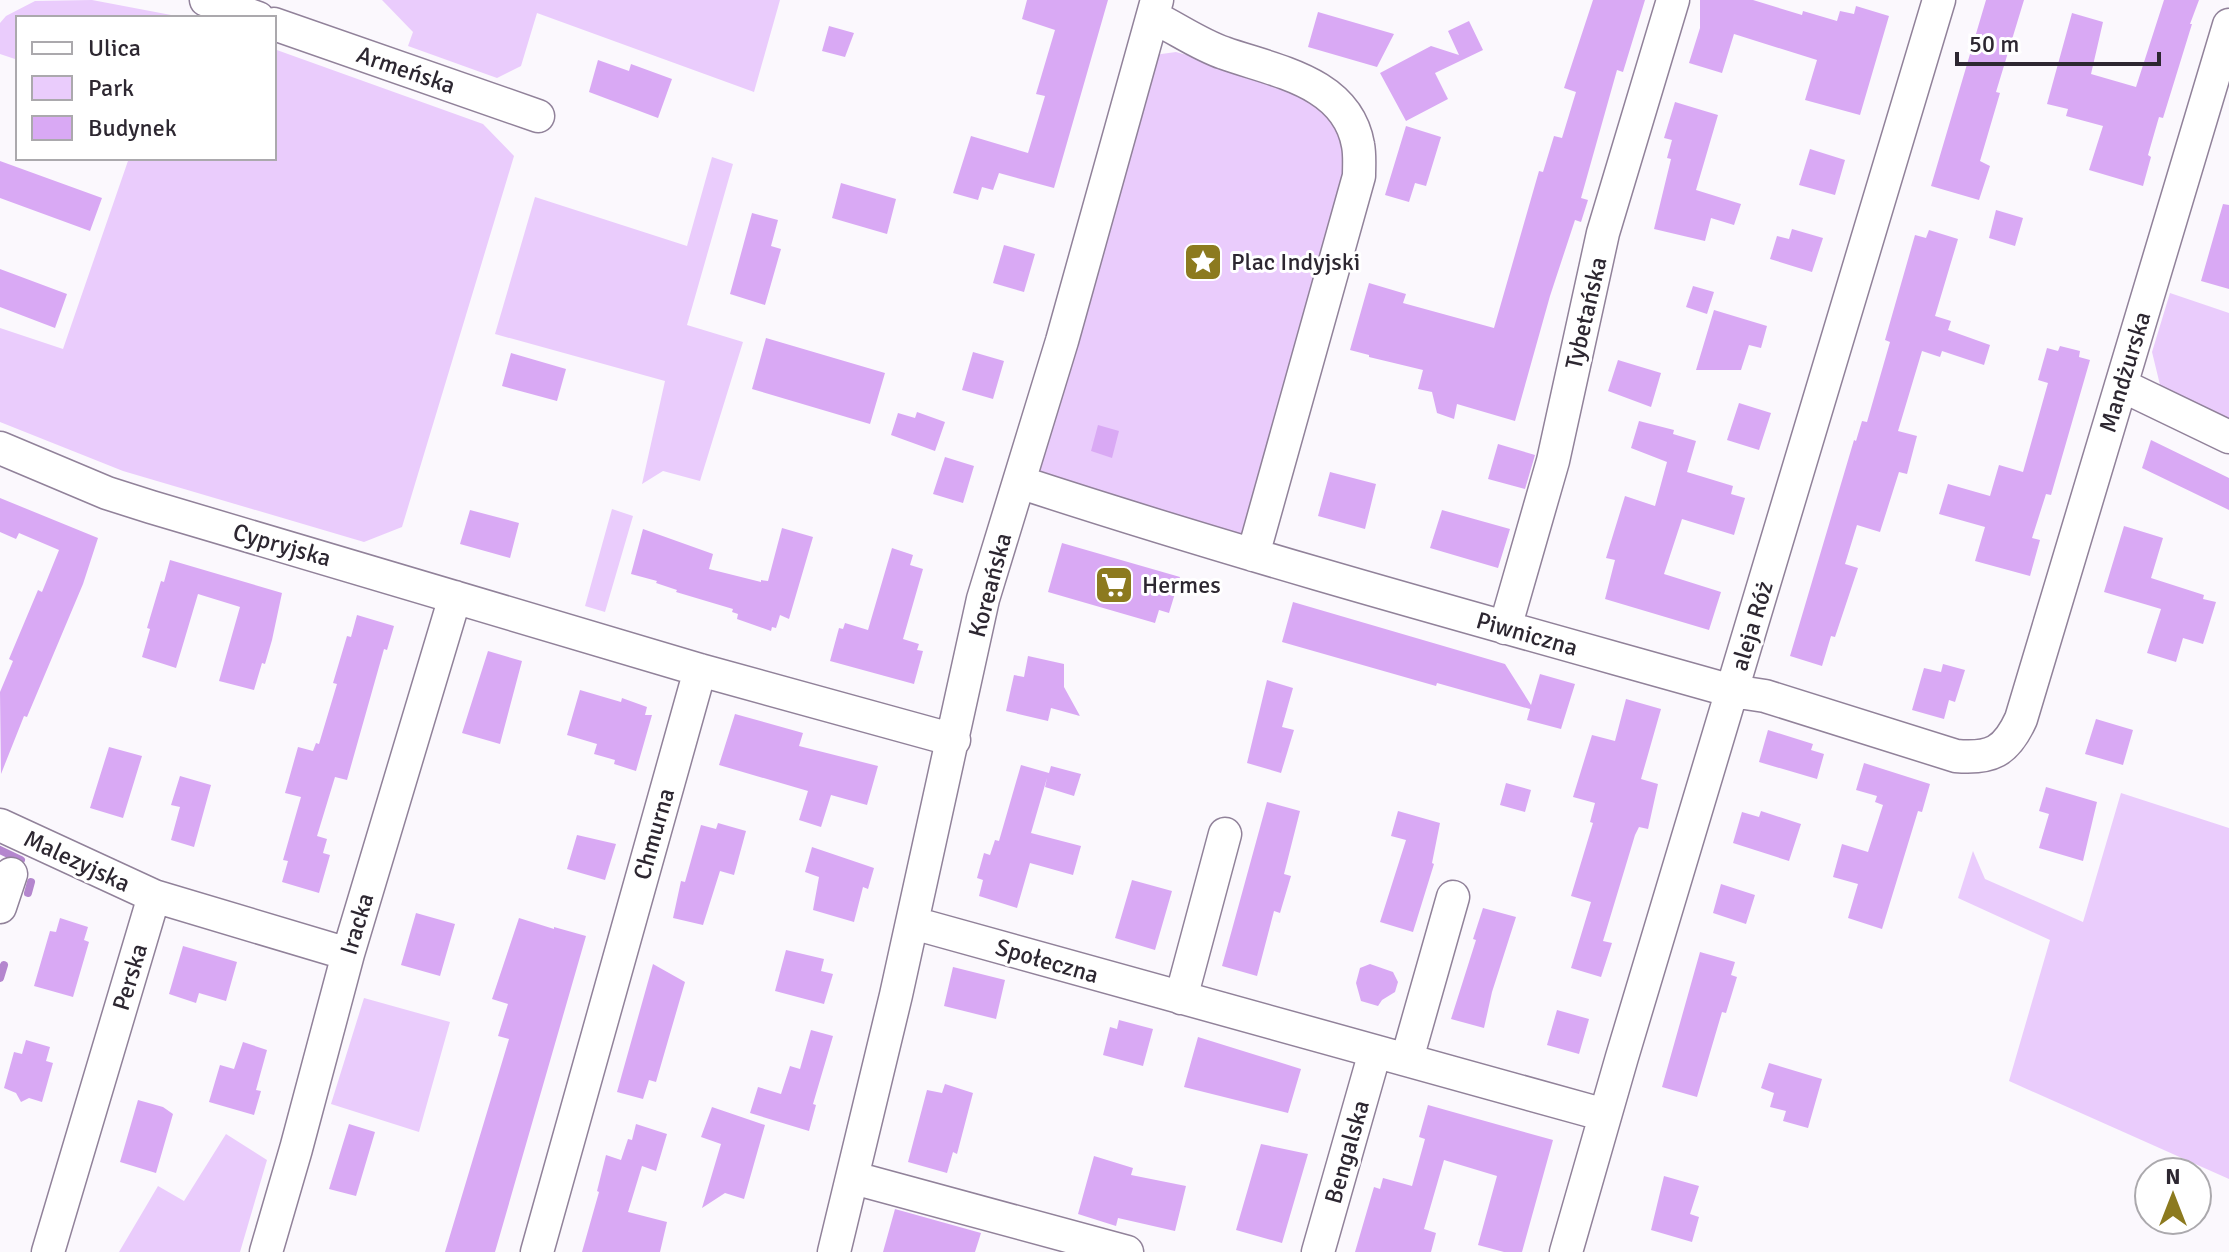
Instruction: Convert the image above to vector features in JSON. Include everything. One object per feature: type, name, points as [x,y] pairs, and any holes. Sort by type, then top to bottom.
[{"type":"street","points":[[206,0],[252,16]]},
{"type":"street","name":"Tybetańska","points":[[1505,628],[1553,461],[1603,233],[1673,0]]},
{"type":"street","name":"aleja Róż","points":[[1566,1252],[1939,0]]},
{"type":"street","points":[[1155,8],[1220,52],[1295,76],[1325,91],[1341,108],[1358,145],[1359,176],[1253,555]]},
{"type":"street","name":"Koreańska","points":[[834,1252],[913,923],[983,599],[1062,341],[1155,8]]},
{"type":"street","name":"Armeńska","points":[[276,25],[538,116]]},
{"type":"street","name":"Mandżurska","points":[[2021,719],[2229,25]]},
{"type":"street","points":[[2121,385],[2229,437]]},
{"type":"street","name":"Cypryjska","points":[[0,448],[107,493],[151,507],[700,670]]},
{"type":"street","name":"Piwniczna","points":[[1019,482],[1253,555],[1732,691],[1765,696],[1956,756],[1981,758],[1999,750],[2012,739],[2021,719]]},
{"type":"street","name":"Iracka","points":[[266,1252],[348,954],[455,597]]},
{"type":"street","points":[[700,670],[954,740]]},
{"type":"street","name":"Chmurna","points":[[537,1252],[700,670]]},
{"type":"street","name":"Malezyjska","points":[[0,825],[154,896]]},
{"type":"street","points":[[1181,998],[1225,834]]},
{"type":"street","points":[[0,907],[11,874]]},
{"type":"street","points":[[154,896],[348,954]]},
{"type":"street","name":"Perska","points":[[48,1252],[154,896]]},
{"type":"street","points":[[1407,1059],[1453,897]]},
{"type":"street","name":"Społeczna","points":[[913,923],[1605,1115]]},
{"type":"street","name":"Bengalska","points":[[1318,1252],[1375,1052]]},
{"type":"street","points":[[854,1178],[1127,1252]]},
{"type":"green space","points":[[92,0],[176,16],[16,16],[16,59],[0,54],[0,23],[6,16],[35,1]]},
{"type":"green space","points":[[382,0],[780,0],[754,92],[537,13],[521,66],[497,78],[408,46],[413,32]]},
{"type":"green space","points":[[276,50],[483,124],[514,156],[402,527],[364,542],[123,471],[0,422],[0,328],[63,349],[128,160],[276,160]]},
{"type":"green space","name":"Plac Indyjski","points":[[1176,52],[1311,93],[1333,117],[1348,151],[1346,183],[1250,523],[1238,537],[1045,480],[1036,465],[1154,55]]},
{"type":"green space","points":[[712,157],[733,164],[687,325],[743,342],[700,481],[663,471],[642,484],[665,381],[495,334],[535,197],[687,246]]},
{"type":"green space","points":[[2170,293],[2229,313],[2229,420],[2161,389],[2152,352]]},
{"type":"green space","points":[[612,509],[633,516],[605,612],[585,606]]},
{"type":"green space","points":[[2121,793],[2229,828],[2229,1179],[2213,1172],[2213,1156],[2177,1156],[2009,1081],[2050,940],[1958,898],[1973,851],[1985,879],[2083,922]]},
{"type":"green space","points":[[364,998],[450,1022],[419,1132],[331,1104]]},
{"type":"green space","points":[[226,1134],[267,1160],[240,1252],[119,1252],[158,1186],[184,1201]]},
{"type":"building","points":[[1027,0],[1108,0],[1054,188],[999,173],[993,190],[982,187],[978,200],[953,193],[971,136],[1028,153],[1045,96],[1036,94],[1055,30],[1022,19]]},
{"type":"building","points":[[1593,0],[1645,0],[1623,72],[1617,70],[1581,198],[1588,200],[1581,222],[1575,220],[1515,421],[1457,404],[1454,419],[1437,413],[1432,392],[1418,389],[1423,370],[1350,350],[1369,283],[1406,294],[1403,303],[1494,328],[1539,171],[1543,172],[1554,136],[1562,138],[1576,92],[1564,88]]},
{"type":"building","points":[[1700,0],[1753,0],[1802,15],[1803,11],[1837,21],[1840,11],[1854,14],[1856,6],[1889,16],[1860,115],[1805,100],[1817,60],[1734,34],[1722,73],[1689,63],[1700,28]]},
{"type":"building","points":[[1986,0],[2024,0],[1996,92],[2000,93],[1980,161],[1990,166],[1979,200],[1931,186]]},
{"type":"building","points":[[2164,0],[2199,0],[2163,118],[2159,117],[2143,186],[2089,170],[2103,126],[2066,116],[2068,109],[2047,104],[2072,13],[2103,22],[2091,74],[2136,87]]},
{"type":"building","points":[[1318,12],[1394,34],[1377,67],[1308,47]]},
{"type":"building","points":[[1469,21],[1483,50],[1435,73],[1448,99],[1406,121],[1380,73],[1431,46],[1459,55],[1448,31]]},
{"type":"building","points":[[829,26],[854,33],[845,57],[822,51]]},
{"type":"building","points":[[598,60],[629,71],[631,64],[672,79],[658,118],[589,92]]},
{"type":"building","points":[[1675,102],[1718,115],[1696,190],[1741,204],[1734,225],[1711,218],[1705,241],[1654,229],[1671,159],[1667,158],[1672,140],[1664,138]]},
{"type":"building","points":[[1406,126],[1441,137],[1426,186],[1415,183],[1409,202],[1385,195]]},
{"type":"building","points":[[1810,149],[1845,160],[1835,195],[1799,185]]},
{"type":"building","points":[[0,161],[102,198],[90,231],[0,198]]},
{"type":"building","points":[[841,183],[896,199],[887,234],[832,218]]},
{"type":"building","points":[[2223,204],[2229,205],[2229,289],[2201,281]]},
{"type":"building","points":[[1996,210],[2023,218],[2015,246],[1989,238]]},
{"type":"building","points":[[752,213],[778,220],[771,246],[781,249],[765,305],[730,294]]},
{"type":"building","points":[[1792,229],[1823,238],[1812,272],[1770,259],[1777,236],[1789,239]]},
{"type":"building","points":[[1929,230],[1958,239],[1935,316],[1951,321],[1948,330],[1990,345],[1984,365],[1942,351],[1940,357],[1922,351],[1898,431],[1917,436],[1907,474],[1899,472],[1880,532],[1857,525],[1845,564],[1858,568],[1822,666],[1790,656],[1854,440],[1862,421],[1867,422],[1890,342],[1885,340],[1915,235],[1926,238]]},
{"type":"building","points":[[1004,245],[1035,254],[1024,292],[993,283]]},
{"type":"building","points":[[0,269],[67,294],[55,328],[0,307]]},
{"type":"building","points":[[1693,286],[1714,292],[1707,314],[1686,307]]},
{"type":"building","points":[[1714,310],[1767,326],[1761,348],[1749,345],[1741,370],[1696,370]]},
{"type":"building","points":[[766,338],[885,373],[870,424],[752,389]]},
{"type":"building","points":[[2060,346],[2080,351],[2079,357],[2090,360],[2051,495],[2046,494],[2032,538],[2040,540],[2030,576],[1975,561],[1985,527],[1939,514],[1948,484],[1990,496],[1999,465],[2023,472],[2048,383],[2038,380],[2047,348],[2058,351]]},
{"type":"building","points":[[973,352],[1004,361],[993,399],[962,390]]},
{"type":"building","points":[[511,353],[566,369],[557,401],[502,386]]},
{"type":"building","points":[[1618,360],[1661,373],[1651,407],[1608,391]]},
{"type":"building","points":[[1739,403],[1771,413],[1759,450],[1727,440]]},
{"type":"building","points":[[917,412],[945,422],[935,451],[891,435],[898,413],[915,418]]},
{"type":"building","points":[[1639,421],[1674,430],[1673,434],[1696,441],[1687,472],[1733,486],[1731,494],[1745,498],[1734,535],[1682,519],[1664,574],[1721,592],[1709,630],[1605,599],[1615,560],[1606,558],[1625,496],[1655,506],[1667,462],[1631,448]]},
{"type":"building","points":[[1098,425],[1119,431],[1112,458],[1091,451]]},
{"type":"building","points":[[2151,440],[2229,478],[2229,510],[2142,468]]},
{"type":"building","points":[[1498,444],[1535,455],[1525,489],[1488,479]]},
{"type":"building","points":[[945,457],[974,466],[963,503],[933,494]]},
{"type":"building","points":[[1330,472],[1376,484],[1365,529],[1318,516]]},
{"type":"building","points":[[0,498],[98,538],[83,584],[1,774],[0,692],[13,661],[9,659],[38,590],[42,592],[59,550],[19,533],[16,539],[0,532]]},
{"type":"building","points":[[470,510],[519,523],[510,558],[460,544]]},
{"type":"building","points":[[1442,510],[1510,529],[1498,568],[1430,548]]},
{"type":"building","points":[[2124,526],[2163,538],[2151,578],[2204,595],[2203,599],[2216,602],[2203,644],[2183,638],[2176,662],[2147,653],[2161,609],[2104,592]]},
{"type":"building","points":[[782,528],[813,537],[789,619],[780,615],[776,628],[772,627],[771,631],[737,619],[738,614],[732,612],[733,609],[676,592],[657,581],[631,574],[643,529],[713,554],[709,569],[768,581]]},
{"type":"building","name":"Hermes","points":[[1062,543],[1180,577],[1169,613],[1159,610],[1155,623],[1048,592]]},
{"type":"building","points":[[892,548],[913,555],[910,565],[923,569],[903,639],[919,644],[917,650],[923,651],[914,684],[830,661],[839,628],[843,629],[845,623],[868,630]]},
{"type":"building","points":[[170,560],[282,593],[272,640],[254,690],[219,681],[240,607],[198,594],[176,668],[142,657],[150,629],[147,628]]},
{"type":"building","points":[[1293,602],[1505,664],[1531,705],[1540,674],[1575,684],[1561,729],[1527,720],[1530,709],[1282,642]]},
{"type":"building","points":[[357,615],[394,626],[387,650],[384,649],[347,780],[335,777],[317,836],[327,839],[323,853],[330,855],[319,893],[282,882],[288,861],[283,860],[301,797],[285,793],[298,747],[313,751],[316,743],[319,744],[337,684],[333,683],[347,636],[351,637]]},
{"type":"building","points":[[488,651],[522,661],[500,744],[462,733]]},
{"type":"building","points":[[1028,656],[1064,664],[1064,687],[1080,716],[1051,708],[1048,721],[1006,711],[1014,675],[1024,677]]},
{"type":"building","points":[[1943,664],[1965,670],[1955,702],[1949,700],[1944,719],[1912,710],[1924,668],[1941,672]]},
{"type":"building","points":[[1267,680],[1293,688],[1282,727],[1294,730],[1281,773],[1247,763]]},
{"type":"building","points":[[580,690],[621,702],[622,698],[647,707],[645,715],[652,715],[636,771],[594,754],[597,744],[567,735]]},
{"type":"building","points":[[1626,699],[1661,709],[1641,779],[1658,784],[1648,829],[1639,827],[1635,835],[1603,941],[1612,943],[1601,977],[1571,968],[1591,902],[1571,896],[1593,823],[1590,822],[1595,803],[1573,797],[1592,735],[1615,741]]},
{"type":"building","points":[[735,714],[803,733],[799,746],[878,766],[867,805],[831,795],[821,827],[799,820],[808,791],[719,765]]},
{"type":"building","points":[[2096,719],[2133,730],[2123,765],[2085,754]]},
{"type":"building","points":[[1768,730],[1813,744],[1811,750],[1824,754],[1817,779],[1759,762]]},
{"type":"building","points":[[109,747],[142,756],[123,818],[90,808]]},
{"type":"building","points":[[1864,763],[1930,784],[1922,812],[1918,811],[1882,929],[1848,918],[1858,884],[1833,877],[1842,844],[1868,852],[1883,805],[1875,802],[1877,796],[1856,790]]},
{"type":"building","points":[[1021,765],[1049,773],[1051,766],[1081,774],[1074,796],[1045,787],[1047,778],[1031,833],[1081,846],[1073,875],[1030,863],[1017,908],[979,896],[983,880],[977,878],[984,853],[990,855],[995,840],[999,841]]},
{"type":"building","points":[[180,776],[211,785],[194,847],[171,840],[180,807],[171,805]]},
{"type":"building","points":[[1506,783],[1531,790],[1525,812],[1500,805]]},
{"type":"building","points":[[2046,787],[2097,802],[2083,861],[2039,848],[2049,814],[2039,811]]},
{"type":"building","points":[[1267,802],[1300,811],[1284,874],[1291,876],[1280,913],[1274,911],[1257,976],[1222,966]]},
{"type":"building","points":[[1398,811],[1440,823],[1434,864],[1413,932],[1380,922],[1406,840],[1391,836]]},
{"type":"building","points":[[1761,811],[1801,824],[1789,861],[1733,843],[1742,812],[1759,817]]},
{"type":"building","points":[[718,823],[746,831],[734,875],[720,871],[703,925],[673,918],[681,881],[685,882],[701,825],[716,829]]},
{"type":"building","points":[[577,835],[616,844],[605,880],[567,869]]},
{"type":"building","points":[[812,847],[874,868],[868,889],[863,887],[854,922],[813,910],[819,877],[805,872]]},
{"type":"building","points":[[1132,880],[1172,891],[1155,950],[1115,938]]},
{"type":"building","points":[[1721,884],[1755,895],[1746,924],[1713,913]]},
{"type":"building","points":[[1483,908],[1516,917],[1484,1028],[1451,1019]]},
{"type":"building","points":[[416,913],[455,924],[440,976],[401,965]]},
{"type":"building","points":[[60,918],[88,927],[84,940],[89,942],[73,997],[34,986],[50,931],[56,932]]},
{"type":"building","points":[[519,918],[586,936],[495,1252],[445,1252],[509,1039],[498,1036],[508,1004],[492,999]]},
{"type":"building","points":[[183,946],[237,962],[226,1001],[199,993],[196,1003],[169,994]]},
{"type":"building","points":[[786,950],[824,959],[821,971],[833,974],[824,1004],[775,991]]},
{"type":"building","points":[[1700,952],[1735,962],[1731,975],[1737,977],[1726,1013],[1722,1012],[1697,1097],[1662,1087]]},
{"type":"building","points":[[653,964],[685,982],[656,1082],[649,1080],[643,1099],[617,1092]]},
{"type":"building","points":[[1370,964],[1393,972],[1398,982],[1395,992],[1378,1006],[1361,1001],[1356,983],[1360,968]]},
{"type":"building","points":[[953,967],[1005,980],[996,1019],[944,1006]]},
{"type":"building","points":[[1557,1010],[1589,1019],[1579,1054],[1547,1045]]},
{"type":"building","points":[[1119,1020],[1153,1029],[1143,1066],[1103,1055],[1110,1027],[1117,1029]]},
{"type":"building","points":[[811,1030],[833,1036],[813,1104],[816,1105],[809,1131],[750,1113],[758,1087],[781,1094],[790,1066],[800,1069]]},
{"type":"building","points":[[1198,1037],[1301,1069],[1288,1113],[1184,1087]]},
{"type":"building","points":[[26,1040],[50,1047],[46,1061],[53,1063],[42,1102],[29,1098],[21,1102],[16,1093],[4,1088],[14,1052],[22,1054]]},
{"type":"building","points":[[243,1042],[267,1050],[256,1090],[261,1091],[254,1115],[209,1102],[220,1065],[234,1069]]},
{"type":"building","points":[[1769,1063],[1822,1079],[1808,1128],[1783,1121],[1786,1111],[1770,1107],[1774,1093],[1761,1088]]},
{"type":"building","points":[[945,1084],[973,1093],[957,1154],[953,1152],[947,1173],[908,1162],[927,1090],[942,1093]]},
{"type":"building","points":[[138,1100],[163,1107],[173,1114],[156,1173],[120,1162]]},
{"type":"building","points":[[1428,1105],[1553,1140],[1522,1252],[1504,1252],[1478,1245],[1497,1176],[1444,1160],[1424,1229],[1436,1233],[1431,1252],[1355,1252],[1374,1187],[1380,1189],[1383,1178],[1412,1186],[1425,1139],[1419,1137]]},
{"type":"building","points":[[712,1107],[765,1125],[744,1199],[725,1193],[702,1208],[721,1144],[701,1137]]},
{"type":"building","points":[[349,1124],[375,1132],[356,1196],[329,1189]]},
{"type":"building","points":[[636,1124],[667,1134],[656,1171],[642,1166],[628,1212],[667,1222],[660,1252],[582,1252],[606,1155],[621,1160],[628,1139],[632,1140]]},
{"type":"building","points":[[1261,1144],[1308,1154],[1282,1243],[1236,1230]]},
{"type":"building","points":[[1094,1156],[1133,1168],[1131,1175],[1186,1186],[1175,1231],[1118,1218],[1116,1226],[1078,1214]]},
{"type":"building","points":[[1664,1176],[1699,1186],[1690,1214],[1699,1217],[1692,1242],[1651,1230]]},
{"type":"building","points":[[895,1209],[981,1233],[975,1252],[883,1252]]},
{"type":"waterway","points":[[0,850],[21,860]]},
{"type":"waterway","points":[[28,893],[31,882]]},
{"type":"waterway","points":[[0,978],[4,965]]},
{"type":"place","name":"Plac Indyjski","points":[[1203,262]]},
{"type":"place","name":"Hermes","points":[[1114,585]]}]
